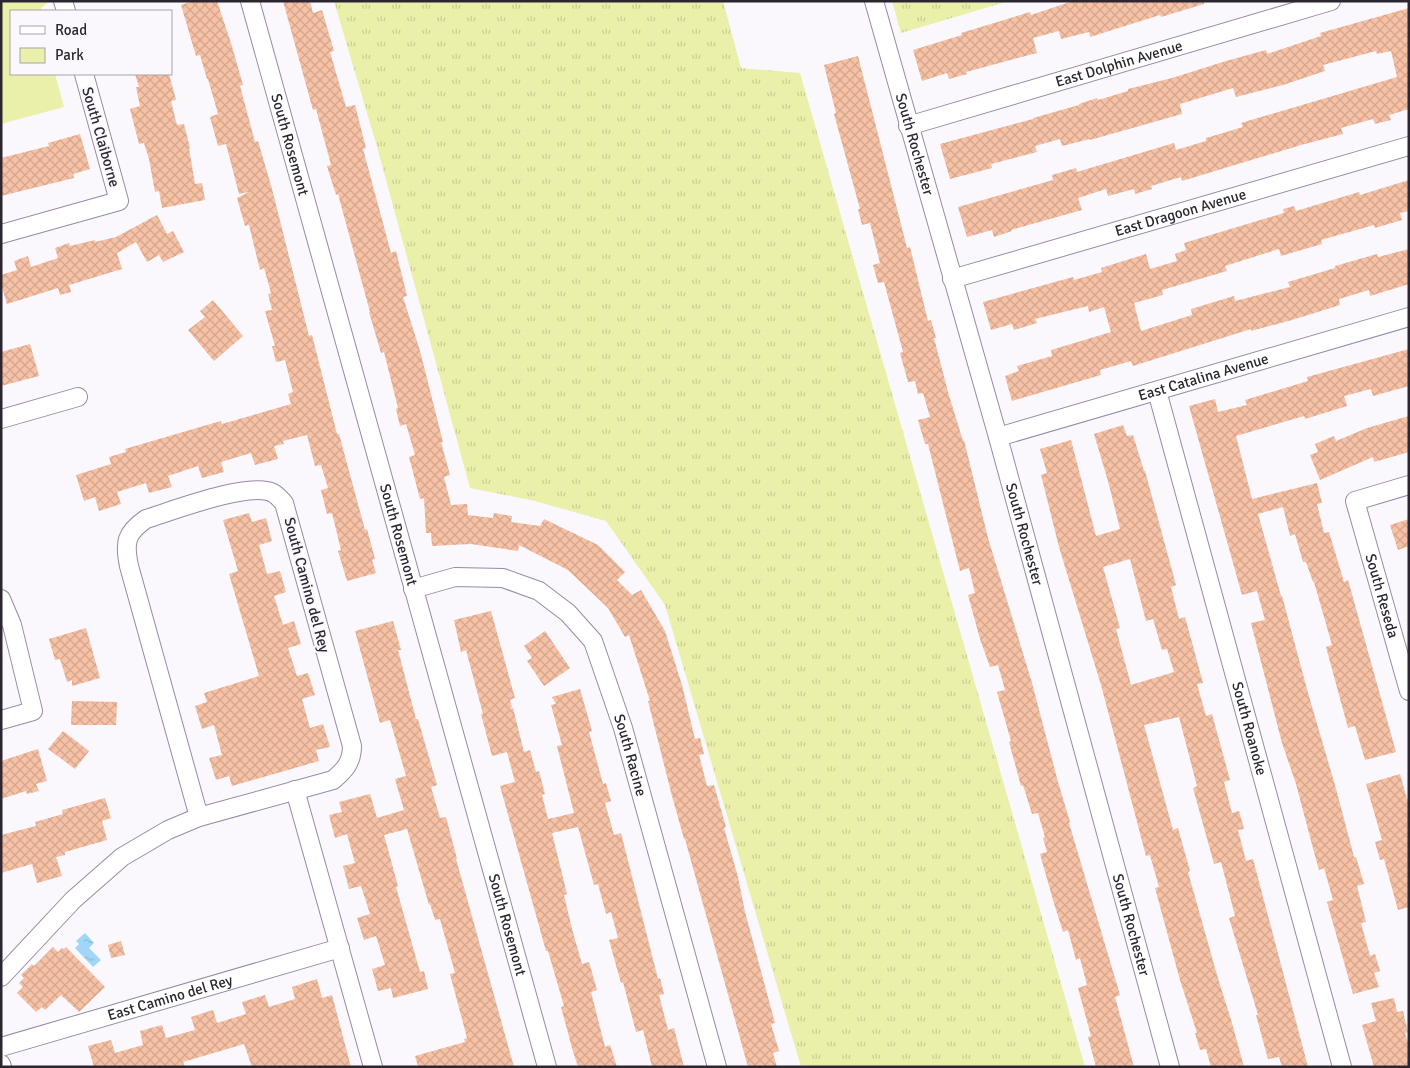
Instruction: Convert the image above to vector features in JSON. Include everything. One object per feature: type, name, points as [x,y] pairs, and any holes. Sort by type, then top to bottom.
[{"type":"street","name":"South Rosemont","points":[[250,1],[547,1067]]},
{"type":"street","name":"South Rochester","points":[[874,1],[998,438],[1170,1067]]},
{"type":"street","name":"East Dolphin Avenue","points":[[908,126],[1331,1]]},
{"type":"street","name":"South Claiborne","points":[[1,234],[119,200],[84,75]]},
{"type":"street","name":"East Dragoon Avenue","points":[[952,279],[1409,146]]},
{"type":"street","name":"East Catalina Avenue","points":[[998,438],[1409,317]]},
{"type":"street","name":"South Roanoke","points":[[1157,391],[1342,1067]]},
{"type":"street","points":[[1,419],[78,397]]},
{"type":"street","name":"South Reseda","points":[[1409,484],[1355,500],[1404,657],[1409,691]]},
{"type":"street","name":"South Camino del Rey","points":[[1,977],[73,900],[122,858],[168,830],[199,816],[333,780],[343,772],[352,758],[352,746],[284,503],[273,492],[258,489],[236,492],[146,519],[134,527],[127,538],[126,550],[129,566],[199,816]]},
{"type":"street","name":"South Racine","points":[[413,589],[455,577],[503,578],[539,591],[568,613],[593,641],[623,728],[717,1067]]},
{"type":"street","points":[[1,600],[12,625],[33,711],[1,720]]},
{"type":"street","points":[[295,790],[373,1067]]},
{"type":"street","name":"East Camino del Rey","points":[[1,1047],[340,948]]},
{"type":"green space","points":[[1,1],[50,1],[40,10],[10,10],[10,75],[55,75],[64,107],[1,124]]},
{"type":"green space","points":[[334,1],[723,1],[741,68],[800,73],[1085,1067],[801,1067],[665,605],[606,521],[535,501],[470,488],[377,147]]},
{"type":"green space","points":[[892,1],[1009,1],[901,33]]},
{"type":"water","points":[[85,933],[94,943],[89,948],[101,960],[93,967],[75,948],[79,944],[76,941]]},
{"type":"building","points":[[193,1],[217,1],[231,43],[243,85],[240,86],[255,142],[258,141],[272,189],[309,336],[312,335],[337,434],[339,434],[365,530],[367,529],[375,559],[372,560],[376,573],[347,581],[338,551],[341,550],[332,513],[327,514],[321,490],[328,488],[321,465],[315,466],[307,435],[283,441],[284,444],[274,446],[278,459],[255,465],[251,453],[221,462],[224,472],[202,478],[198,466],[168,476],[172,487],[149,493],[146,483],[117,492],[121,504],[99,511],[95,497],[84,501],[76,475],[111,464],[109,457],[126,452],[125,449],[221,421],[222,424],[291,404],[288,394],[293,392],[285,360],[276,362],[272,346],[275,346],[265,311],[272,310],[268,294],[271,293],[264,268],[260,270],[249,225],[245,226],[237,198],[249,192],[239,194],[226,144],[218,146],[210,117],[218,114],[200,55],[196,56],[181,5]]},
{"type":"building","points":[[283,1],[310,1],[313,13],[322,10],[334,51],[330,52],[346,107],[355,105],[366,148],[363,149],[391,253],[396,251],[407,296],[403,297],[420,351],[443,442],[441,442],[450,475],[444,477],[451,505],[467,504],[468,515],[493,518],[494,513],[512,516],[511,522],[540,526],[544,519],[598,545],[625,572],[617,580],[632,595],[641,590],[665,631],[682,685],[695,739],[700,738],[704,754],[699,755],[707,786],[714,785],[726,827],[724,828],[738,877],[745,912],[775,1023],[771,1024],[779,1051],[773,1053],[777,1067],[748,1067],[672,796],[648,701],[650,701],[629,635],[625,637],[608,608],[568,570],[519,545],[518,551],[471,544],[432,546],[431,533],[426,533],[424,498],[420,499],[409,457],[415,455],[406,424],[400,426],[396,409],[398,408],[384,352],[381,353],[369,312],[338,194],[336,195],[327,166],[331,165],[316,109],[313,110]]},
{"type":"building","points":[[1073,1],[1204,1],[1204,4],[1161,17],[1160,15],[1090,37],[1089,32],[1061,39],[1059,31],[1033,38],[1037,53],[966,72],[967,74],[949,79],[947,73],[922,81],[913,50],[962,35],[961,33],[1030,12],[1031,15]]},
{"type":"building","points":[[1409,8],[1409,109],[1389,115],[1391,120],[1375,124],[1373,119],[1341,128],[1343,134],[1182,181],[1181,177],[1151,186],[1152,189],[1135,194],[1134,189],[1108,196],[1106,189],[1078,198],[1082,210],[1011,230],[994,237],[992,230],[967,237],[958,207],[1053,180],[1052,175],[1076,168],[1077,172],[1174,143],[1176,150],[1206,141],[1206,138],[1243,127],[1241,123],[1397,77],[1391,51],[1377,54],[1376,51],[1323,65],[1325,71],[1283,85],[1236,97],[1233,88],[1180,104],[1182,114],[1090,140],[1062,146],[1060,139],[1035,146],[1037,152],[991,164],[992,168],[950,179],[940,144],[1033,119],[1097,98],[1098,100],[1128,91],[1128,89],[1172,78],[1226,61],[1266,50],[1267,54],[1321,36],[1320,33]]},
{"type":"building","points":[[858,56],[907,248],[910,247],[928,321],[931,320],[948,392],[964,440],[988,538],[1032,683],[1069,823],[1120,995],[1115,997],[1134,1067],[1096,1067],[1088,1037],[1091,1036],[1078,988],[1087,985],[1080,958],[1076,960],[1068,930],[1063,932],[1053,900],[1040,854],[1047,852],[1043,838],[1045,837],[1038,813],[1032,814],[1023,785],[1021,786],[997,692],[1005,690],[998,665],[990,667],[980,639],[968,595],[975,593],[969,568],[960,571],[928,444],[925,444],[918,420],[930,417],[923,393],[918,394],[915,381],[908,382],[900,353],[903,352],[884,282],[878,283],[873,265],[880,263],[870,223],[862,225],[858,209],[860,209],[834,114],[836,113],[824,65]]},
{"type":"building","points":[[135,75],[169,75],[176,100],[171,101],[177,125],[184,124],[190,148],[195,184],[202,183],[205,200],[162,208],[159,191],[155,192],[144,143],[139,144],[130,109],[140,106],[136,87],[139,87]]},
{"type":"building","points":[[80,134],[90,169],[73,174],[74,178],[1,196],[1,158],[49,146],[48,143]]},
{"type":"building","points":[[1409,180],[1409,211],[1400,213],[1402,220],[1375,228],[1374,225],[1321,240],[1322,244],[1281,256],[1279,249],[1225,266],[1227,271],[1162,290],[1163,295],[1134,303],[1141,331],[1192,315],[1191,309],[1234,296],[1235,301],[1290,287],[1288,282],[1335,268],[1335,266],[1377,254],[1378,257],[1409,249],[1409,284],[1370,296],[1369,290],[1339,299],[1340,305],[1292,320],[1251,331],[1251,329],[1133,366],[1131,361],[1100,370],[1101,375],[1012,401],[1005,376],[1019,371],[1017,366],[1052,356],[1051,350],[1111,332],[1104,307],[1089,312],[1088,306],[1035,319],[1037,323],[1014,330],[1012,324],[991,330],[983,302],[1073,277],[1074,280],[1102,272],[1101,268],[1146,254],[1150,269],[1177,261],[1175,254],[1186,250],[1184,243],[1284,213],[1283,209],[1294,206],[1296,211],[1359,192],[1360,195]]},
{"type":"building","points":[[157,215],[167,234],[173,231],[184,252],[163,262],[159,255],[147,262],[136,242],[117,253],[122,269],[69,285],[71,292],[60,295],[58,288],[7,304],[1,284],[1,275],[17,270],[14,261],[28,256],[31,267],[58,258],[55,248],[69,243],[70,246],[116,237]]},
{"type":"building","points":[[213,300],[243,336],[214,361],[188,330],[205,317],[200,311]]},
{"type":"building","points":[[30,344],[39,376],[1,386],[1,352]]},
{"type":"building","points":[[1409,349],[1409,386],[1373,396],[1371,389],[1344,396],[1347,406],[1305,419],[1304,416],[1236,436],[1252,499],[1317,483],[1322,503],[1317,504],[1324,533],[1329,532],[1344,582],[1348,580],[1396,752],[1365,760],[1355,726],[1348,728],[1326,647],[1332,645],[1314,582],[1306,562],[1303,562],[1295,534],[1290,536],[1283,507],[1258,514],[1354,857],[1356,857],[1364,884],[1357,886],[1366,922],[1361,923],[1370,956],[1375,954],[1380,971],[1374,973],[1379,987],[1353,994],[1327,902],[1333,900],[1324,868],[1319,870],[1296,784],[1282,743],[1251,623],[1265,620],[1257,591],[1242,595],[1189,406],[1215,399],[1218,412],[1247,405],[1245,400],[1308,381],[1307,377]]},
{"type":"building","points":[[1409,416],[1409,452],[1374,462],[1373,457],[1320,480],[1310,455],[1318,452],[1315,444],[1334,436],[1336,441],[1367,428]]},
{"type":"building","points":[[1123,425],[1127,436],[1133,435],[1145,471],[1176,585],[1171,587],[1179,619],[1185,617],[1203,683],[1197,684],[1206,716],[1212,714],[1230,780],[1224,782],[1232,813],[1239,811],[1244,829],[1238,830],[1246,861],[1253,859],[1308,1067],[1282,1067],[1279,1057],[1268,1059],[1256,1015],[1258,1015],[1229,918],[1235,916],[1221,862],[1214,864],[1193,788],[1197,786],[1179,717],[1144,725],[1173,830],[1178,828],[1190,871],[1188,872],[1244,1067],[1211,1067],[1206,1049],[1200,1050],[1195,1033],[1197,1033],[1180,980],[1155,888],[1159,887],[1150,855],[1146,856],[1101,685],[1059,547],[1041,475],[1047,473],[1040,449],[1071,440],[1096,536],[1120,529],[1094,434]],"holes":[[[1130,559],[1146,621],[1153,619],[1162,650],[1167,649],[1174,672],[1131,685],[1116,629],[1120,628],[1103,567]]]},
{"type":"building","points":[[249,513],[252,522],[266,518],[272,541],[259,545],[267,574],[280,571],[286,592],[274,596],[283,625],[294,621],[301,644],[288,648],[297,676],[308,673],[315,695],[302,699],[310,728],[323,724],[330,747],[316,750],[319,761],[232,786],[229,776],[216,780],[209,758],[222,755],[214,725],[202,729],[195,706],[207,702],[204,693],[259,676],[229,574],[238,571],[223,520]]},
{"type":"building","points":[[1409,519],[1409,546],[1398,550],[1390,525]]},
{"type":"building","points":[[491,611],[515,698],[510,700],[512,707],[509,710],[513,708],[524,752],[530,750],[536,772],[539,771],[545,794],[542,795],[548,819],[574,813],[557,746],[562,745],[551,705],[556,704],[552,697],[580,689],[592,731],[589,732],[603,784],[606,783],[611,801],[605,803],[614,835],[621,833],[658,979],[660,978],[664,994],[659,995],[668,1030],[674,1028],[684,1067],[652,1067],[643,1030],[636,1032],[623,982],[621,983],[609,940],[618,938],[611,912],[606,914],[598,884],[594,885],[578,827],[552,833],[567,894],[564,895],[572,929],[582,964],[589,962],[597,990],[591,992],[605,1047],[610,1045],[617,1067],[578,1067],[561,1007],[564,1006],[548,951],[546,951],[500,786],[515,782],[507,752],[492,756],[466,650],[461,652],[454,620]]},
{"type":"building","points":[[393,621],[401,650],[398,650],[416,719],[418,719],[437,785],[431,787],[440,818],[446,817],[514,1067],[418,1067],[415,1056],[465,1042],[464,1039],[467,1038],[450,974],[455,973],[440,919],[435,920],[429,905],[407,829],[384,835],[398,886],[396,887],[420,972],[424,971],[428,989],[393,998],[391,988],[378,991],[372,969],[385,965],[376,936],[364,940],[357,918],[370,914],[361,886],[349,889],[343,866],[355,863],[347,834],[335,838],[329,815],[342,812],[339,802],[370,794],[377,818],[404,810],[395,779],[406,776],[390,720],[380,723],[355,631]]},
{"type":"building","points":[[86,628],[100,678],[72,686],[72,680],[67,682],[60,659],[55,660],[49,639]]},
{"type":"building","points":[[545,631],[570,668],[544,686],[527,661],[532,658],[524,646]]},
{"type":"building","points":[[72,701],[117,702],[116,725],[71,725]]},
{"type":"building","points":[[63,731],[89,751],[75,769],[48,749]]},
{"type":"building","points":[[38,749],[47,781],[36,784],[39,791],[27,794],[26,791],[1,799],[1,761]]},
{"type":"building","points":[[1400,774],[1407,799],[1409,799],[1409,907],[1398,910],[1384,859],[1380,860],[1375,842],[1382,840],[1366,784]]},
{"type":"building","points":[[105,798],[111,818],[102,821],[107,840],[65,852],[65,855],[56,857],[62,876],[37,883],[32,864],[1,873],[1,835],[36,826],[35,822],[63,814],[62,810]]},
{"type":"building","points":[[121,941],[125,955],[111,958],[108,945]]},
{"type":"building","points":[[53,947],[58,952],[66,947],[105,987],[79,1012],[61,995],[45,1010],[42,1007],[36,1012],[17,993],[23,987],[19,983],[24,978],[21,975],[32,964],[34,966]]},
{"type":"building","points":[[317,979],[322,998],[332,995],[351,1067],[252,1067],[244,1044],[183,1062],[185,1067],[94,1067],[88,1046],[111,1040],[115,1053],[143,1045],[140,1031],[162,1025],[166,1038],[195,1030],[191,1017],[213,1010],[217,1023],[246,1014],[242,1002],[265,995],[269,1007],[295,999],[292,987]]},
{"type":"building","points":[[1394,998],[1397,1012],[1403,1011],[1408,1032],[1405,1033],[1409,1046],[1409,1067],[1374,1067],[1362,1025],[1376,1021],[1371,1003]]}]
